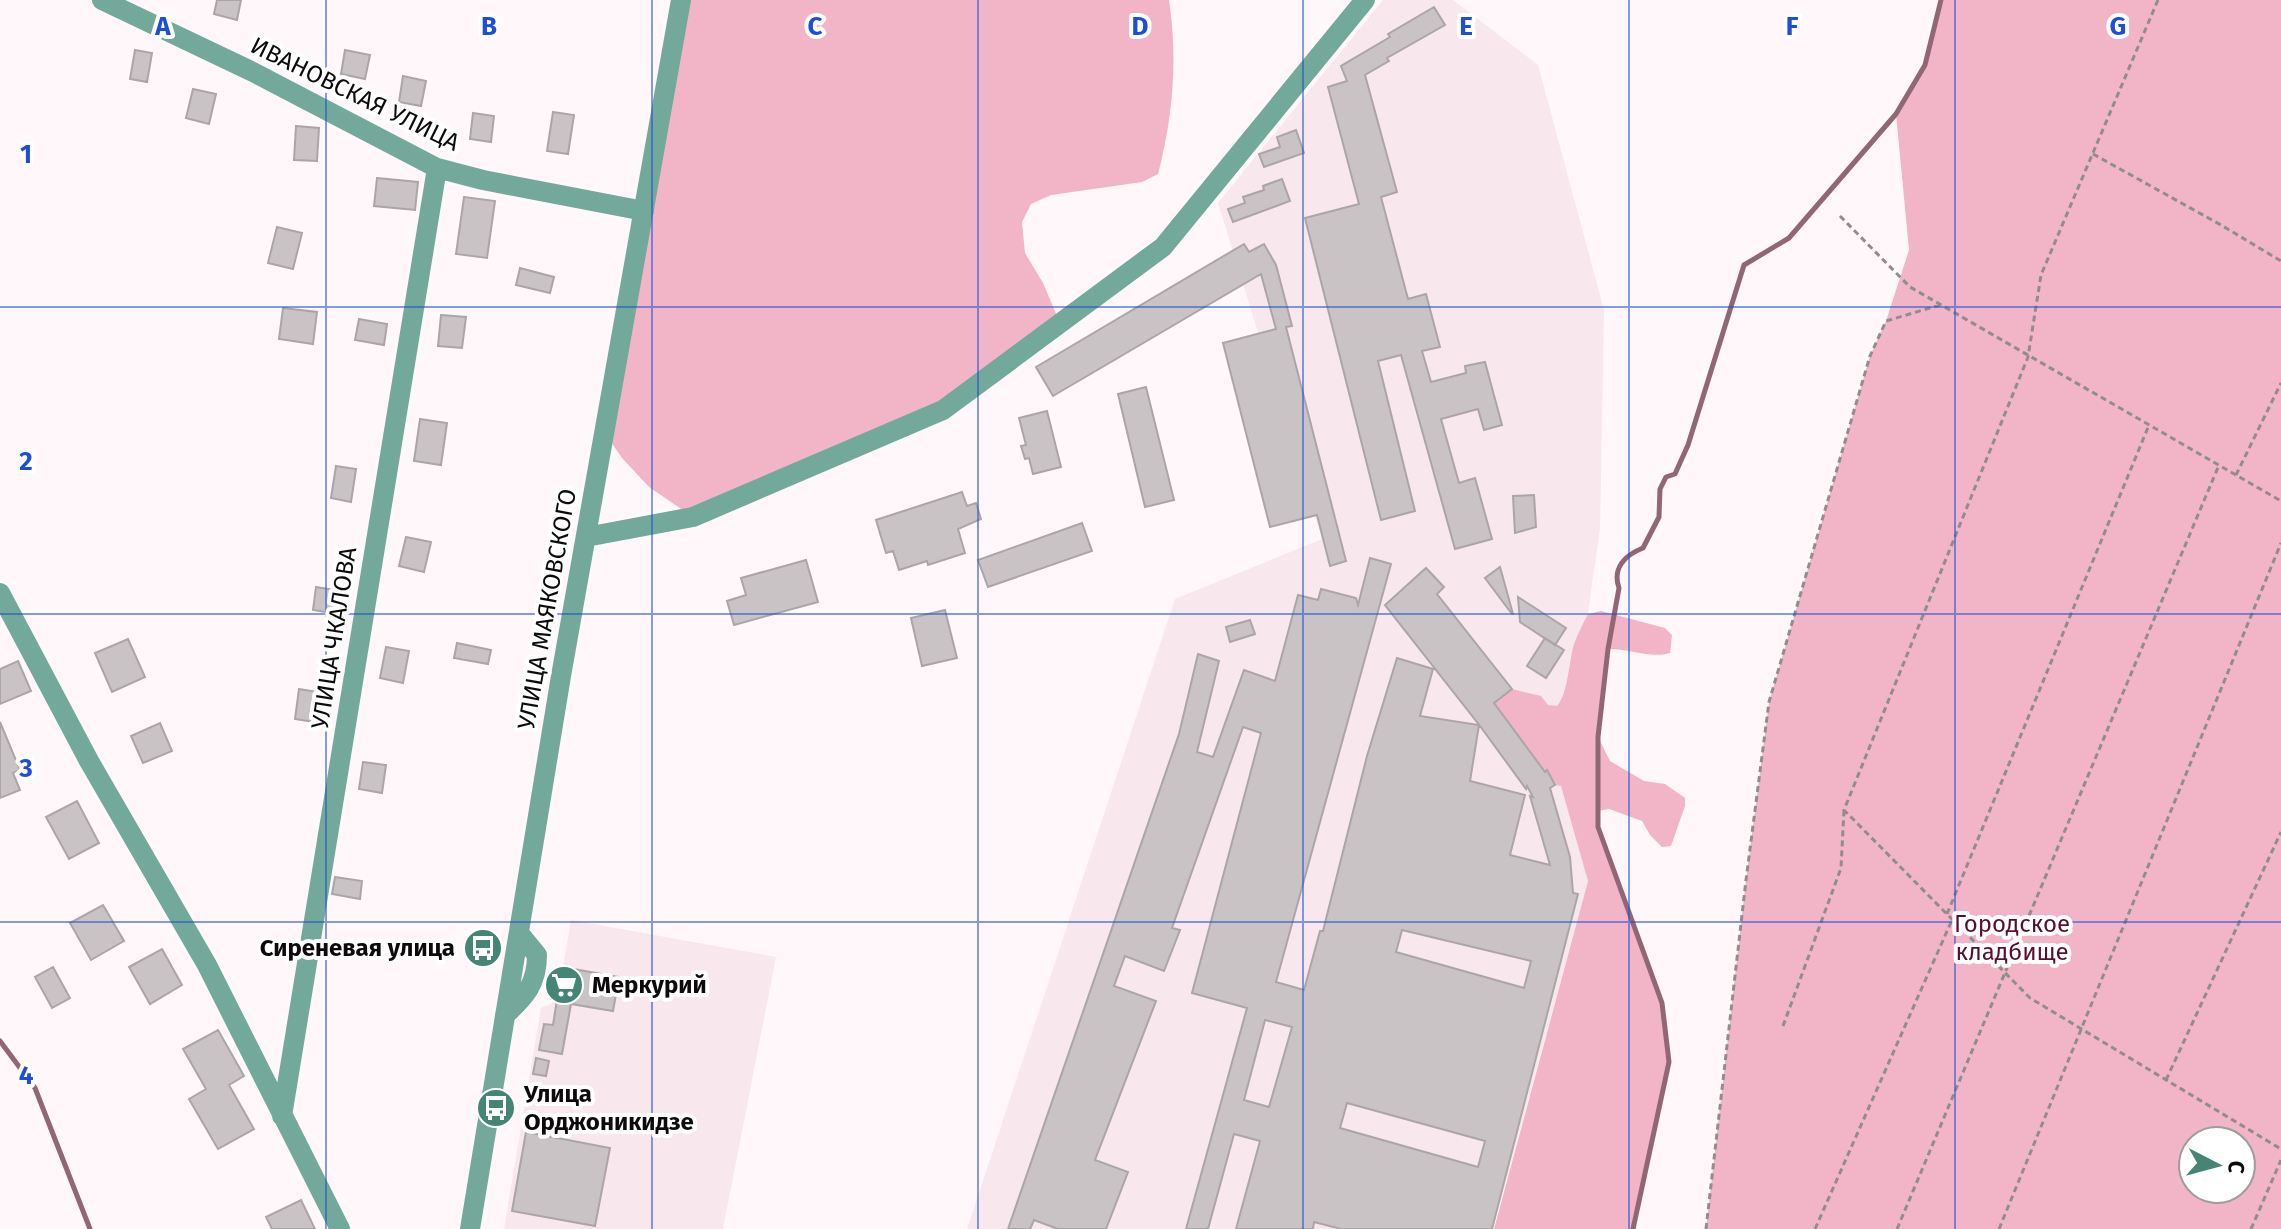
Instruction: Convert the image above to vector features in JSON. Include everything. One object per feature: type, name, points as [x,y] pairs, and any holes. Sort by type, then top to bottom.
[{"type":"street","name":"ИВАНОВСКАЯ УЛИЦА","points":[[102,0],[253,72],[437,168],[644,211]]},
{"type":"street","name":"УЛИЦА МАЯКОВСКОГО","points":[[470,1229],[586,537],[681,0]]},
{"type":"street","points":[[586,537],[693,517],[943,410],[1163,247],[1365,0]]},
{"type":"street","name":"УЛИЦА ЧКАЛОВА","points":[[282,1116],[437,168]]},
{"type":"street","points":[[0,593],[89,761],[207,965],[340,1229]]},
{"type":"path","points":[[1783,1026],[1841,868],[1844,810],[2028,357],[2041,275],[2158,0]]},
{"type":"path","points":[[2092,154],[2281,261]]},
{"type":"path","points":[[1840,216],[1910,287],[2281,501]]},
{"type":"path","points":[[1706,1229],[1769,702],[1870,356],[1886,321],[1940,305]]},
{"type":"path","points":[[2236,475],[2281,383]]},
{"type":"path","points":[[1947,915],[2149,425]]},
{"type":"path","points":[[1897,1229],[2219,465]]},
{"type":"path","points":[[1999,1229],[2281,543]]},
{"type":"path","points":[[1844,810],[2030,998],[2281,1149]]},
{"type":"path","points":[[2166,1080],[2281,832]]},
{"type":"path","points":[[1815,1229],[1952,920]]},
{"type":"path","points":[[2251,1229],[2281,1160]]},
{"type":"shaded area","points":[[1383,0],[1453,0],[1538,65],[1604,310],[1600,529],[1565,772],[1588,881],[1493,1229],[967,1229],[1175,599],[1322,539],[1218,203]]},
{"type":"shaded area","points":[[571,920],[776,957],[723,1229],[504,1229],[541,1008],[557,1001]]},
{"type":"green space","points":[[681,0],[1169,0],[1173,44],[1170,109],[1158,174],[1142,182],[1051,195],[1031,204],[1022,222],[1025,253],[1043,283],[1060,323],[943,410],[693,517],[649,487],[622,458],[605,433]]},
{"type":"green space","name":"Городское кладбище","points":[[1941,0],[2281,0],[2281,1229],[1706,1229],[1769,702],[1870,356],[1886,321],[1909,250],[1896,114],[1925,65]]},
{"type":"green space","points":[[1601,611],[1665,628],[1672,635],[1670,653],[1662,655],[1608,649],[1598,737],[1610,761],[1644,781],[1665,784],[1685,798],[1671,846],[1662,847],[1642,821],[1609,809],[1598,811],[1598,827],[1662,1003],[1669,1062],[1633,1229],[1494,1229],[1588,881],[1561,786],[1555,785],[1494,703],[1512,689],[1541,696],[1548,705],[1557,706],[1564,694],[1579,632],[1588,614]]},
{"type":"building","points":[[217,0],[241,0],[237,20],[214,14]]},
{"type":"building","points":[[1434,7],[1445,25],[1387,58],[1389,61],[1365,75],[1397,192],[1381,197],[1408,299],[1426,294],[1440,347],[1422,351],[1431,382],[1466,373],[1465,366],[1485,362],[1502,425],[1484,430],[1478,409],[1441,419],[1459,483],[1475,478],[1492,539],[1455,549],[1401,355],[1378,361],[1415,511],[1381,520],[1305,218],[1359,204],[1328,87],[1347,81],[1341,66]]},
{"type":"building","points":[[135,50],[152,53],[147,82],[130,79]]},
{"type":"building","points":[[345,50],[370,55],[365,79],[341,74]]},
{"type":"building","points":[[403,76],[426,81],[421,106],[399,102]]},
{"type":"building","points":[[193,89],[216,94],[209,124],[186,118]]},
{"type":"building","points":[[553,112],[574,115],[568,154],[547,151]]},
{"type":"building","points":[[473,113],[494,116],[491,142],[470,139]]},
{"type":"building","points":[[296,126],[319,128],[317,161],[294,160]]},
{"type":"building","points":[[1296,130],[1304,153],[1264,167],[1259,154],[1280,147],[1277,137]]},
{"type":"building","points":[[377,178],[418,182],[415,210],[374,206]]},
{"type":"building","points":[[1282,179],[1290,201],[1233,222],[1228,209],[1245,203],[1243,197],[1264,190],[1263,186]]},
{"type":"building","points":[[464,197],[495,201],[487,258],[456,254]]},
{"type":"building","points":[[277,227],[302,233],[293,269],[268,263]]},
{"type":"building","points":[[1244,244],[1249,252],[1264,244],[1276,265],[1292,326],[1286,327],[1346,561],[1330,566],[1317,515],[1270,527],[1223,343],[1276,329],[1261,274],[1053,396],[1036,367]]},
{"type":"building","points":[[520,268],[554,277],[550,293],[516,285]]},
{"type":"building","points":[[283,308],[317,312],[313,344],[279,339]]},
{"type":"building","points":[[441,315],[466,317],[462,348],[438,346]]},
{"type":"building","points":[[359,319],[387,324],[384,345],[355,340]]},
{"type":"building","points":[[1146,387],[1174,500],[1145,507],[1118,394]]},
{"type":"building","points":[[1047,411],[1061,467],[1033,474],[1029,458],[1025,459],[1021,446],[1026,445],[1019,418]]},
{"type":"building","points":[[420,419],[447,423],[441,465],[414,461]]},
{"type":"building","points":[[336,466],[356,469],[351,502],[331,498]]},
{"type":"building","points":[[962,492],[967,506],[976,503],[981,519],[958,529],[965,553],[899,570],[893,551],[886,553],[876,520]]},
{"type":"building","points":[[1534,495],[1536,527],[1515,533],[1513,496]]},
{"type":"building","points":[[1082,523],[1092,551],[988,587],[978,560]]},
{"type":"building","points":[[406,537],[431,542],[424,572],[399,566]]},
{"type":"building","points":[[1370,558],[1391,564],[1276,982],[1304,990],[1320,931],[1323,931],[1367,756],[1397,658],[1433,669],[1420,716],[1479,725],[1470,781],[1525,795],[1510,855],[1550,865],[1530,796],[1533,797],[1527,786],[1526,789],[1480,726],[1385,605],[1426,568],[1444,587],[1437,594],[1512,689],[1494,703],[1545,772],[1547,770],[1555,785],[1550,788],[1570,857],[1573,893],[1578,894],[1492,1229],[1341,1229],[1314,1222],[1313,1229],[1236,1229],[1260,1141],[1234,1134],[1208,1229],[1186,1229],[1247,1008],[1192,993],[1261,733],[1243,727],[1172,928],[1180,930],[1164,971],[1125,956],[1114,986],[1156,1001],[1095,1160],[1128,1172],[1106,1229],[1058,1229],[1034,1220],[1030,1229],[1008,1229],[1179,734],[1198,654],[1219,661],[1197,752],[1213,757],[1244,670],[1275,681],[1298,595],[1318,600],[1321,589],[1356,598],[1358,605]],"holes":[[[1402,930],[1531,961],[1524,988],[1396,952]],[[1265,1020],[1292,1027],[1269,1107],[1244,1100]],[[1347,1103],[1485,1141],[1478,1167],[1340,1128]]]},
{"type":"building","points":[[806,560],[818,602],[734,625],[727,601],[746,595],[741,578]]},
{"type":"building","points":[[1500,567],[1513,614],[1485,578]]},
{"type":"building","points":[[316,587],[335,590],[332,613],[313,610]]},
{"type":"building","points":[[1518,597],[1566,628],[1555,645],[1520,622]]},
{"type":"building","points":[[945,610],[957,658],[922,666],[911,618]]},
{"type":"building","points":[[1250,620],[1255,634],[1230,642],[1226,627]]},
{"type":"building","points":[[1545,638],[1564,650],[1546,678],[1527,666]]},
{"type":"building","points":[[128,639],[145,677],[112,692],[95,653]]},
{"type":"building","points":[[457,643],[491,650],[488,664],[454,658]]},
{"type":"building","points":[[386,647],[409,651],[403,683],[380,678]]},
{"type":"building","points":[[18,661],[31,691],[0,704],[0,669]]},
{"type":"building","points":[[299,689],[318,692],[314,722],[295,719]]},
{"type":"building","points":[[0,722],[20,770],[13,773],[20,790],[0,798]]},
{"type":"building","points":[[160,723],[172,751],[143,763],[131,736]]},
{"type":"building","points":[[363,762],[386,765],[382,793],[359,789]]},
{"type":"building","points":[[77,801],[99,843],[69,859],[46,817]]},
{"type":"building","points":[[335,877],[362,881],[360,899],[332,894]]},
{"type":"building","points":[[103,905],[124,941],[91,960],[70,923]]},
{"type":"building","points":[[162,949],[182,985],[150,1004],[129,967]]},
{"type":"building","points":[[53,967],[70,998],[52,1008],[35,977]]},
{"type":"building","points":[[562,967],[619,977],[613,1011],[571,1004],[562,1054],[539,1050],[544,1024],[553,1025]]},
{"type":"building","points":[[218,1030],[244,1076],[229,1085],[254,1129],[218,1149],[189,1099],[206,1089],[183,1049]]},
{"type":"building","points":[[536,1058],[549,1061],[546,1076],[533,1074]]},
{"type":"building","points":[[526,1132],[610,1148],[595,1226],[512,1211]]},
{"type":"building","points":[[301,1200],[315,1229],[272,1229],[266,1217]]},
{"type":"waterway","points":[[1633,1229],[1669,1062],[1662,1003],[1598,827],[1598,737],[1619,588],[1617,574],[1626,558],[1643,548],[1659,517],[1660,489],[1666,477],[1675,474],[1688,445],[1744,265],[1789,238],[1896,114],[1925,65],[1941,0]]},
{"type":"waterway","points":[[0,1041],[35,1088],[90,1229]]},
{"type":"place","name":"Сиреневая улица","points":[[483,948]]},
{"type":"place","name":"Меркурий","points":[[564,985]]},
{"type":"place","name":"Улица Орджоникидзе","points":[[496,1108]]}]
